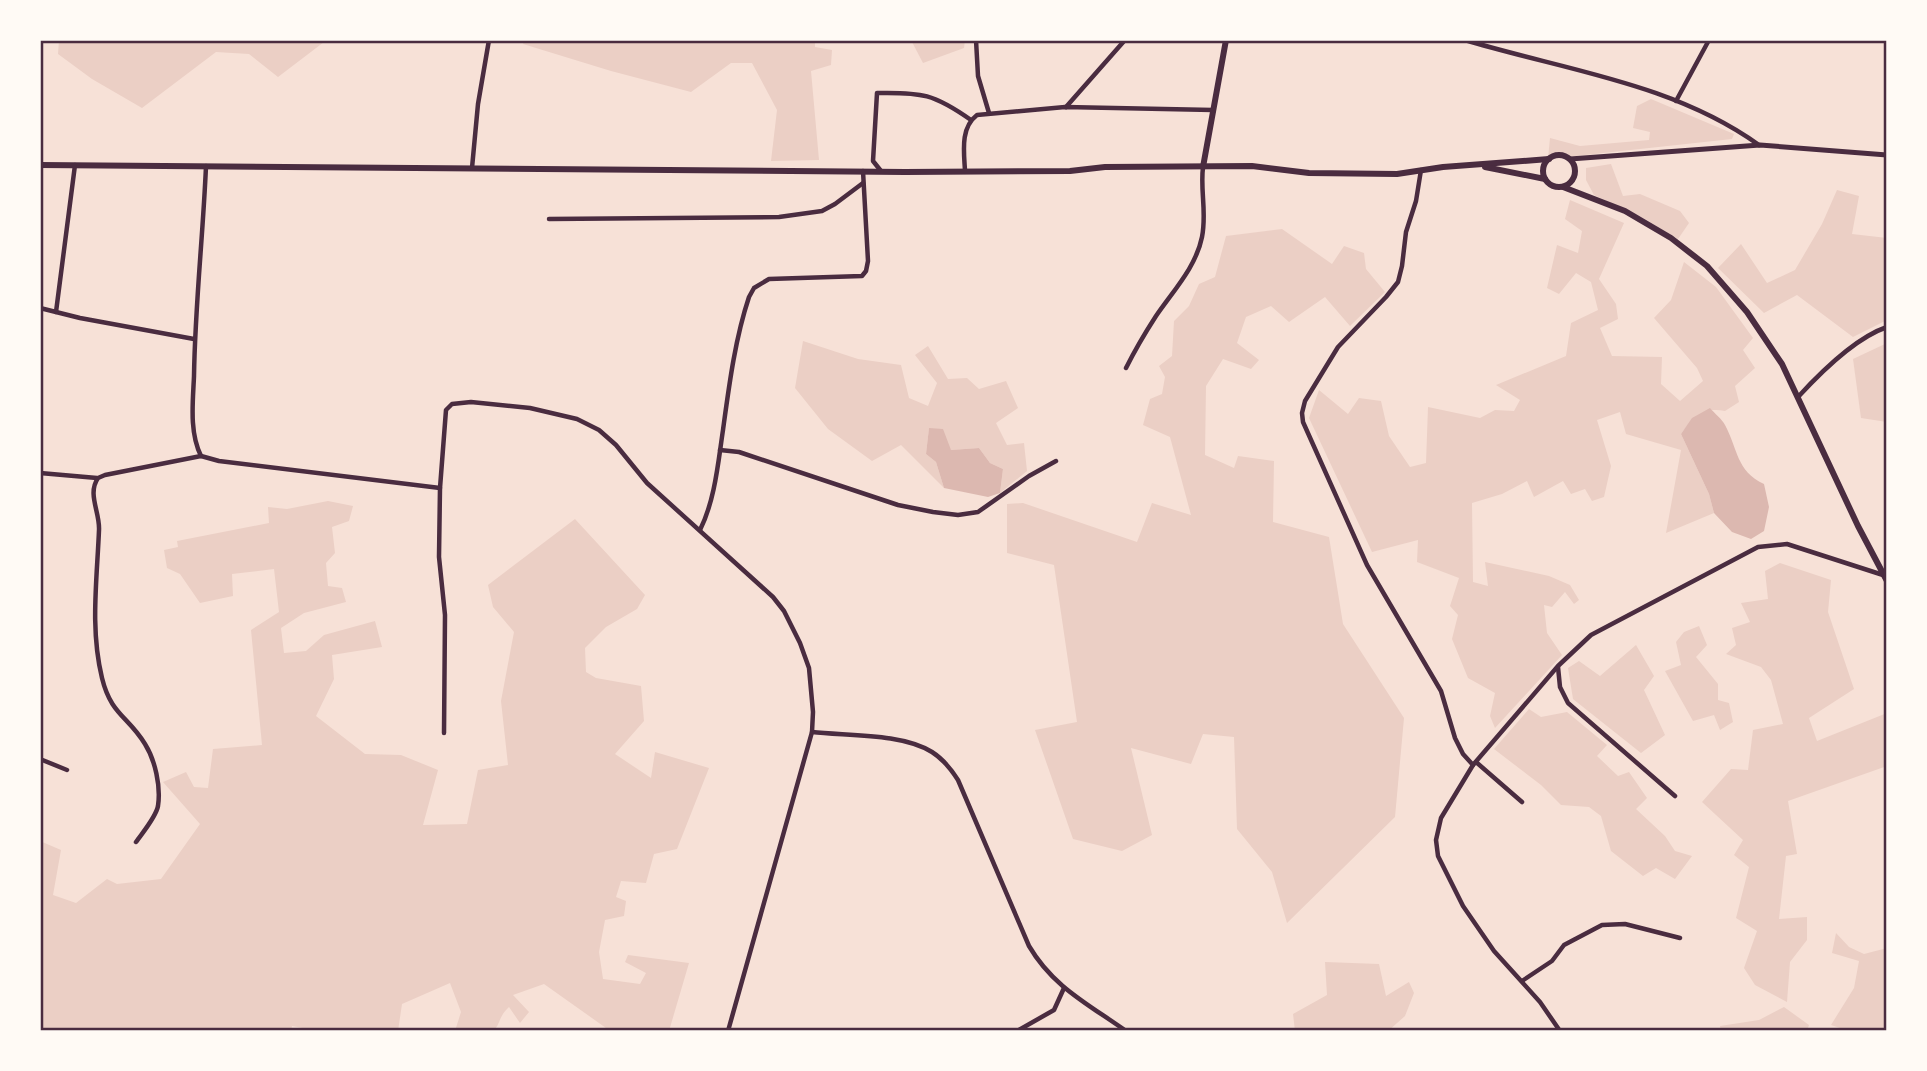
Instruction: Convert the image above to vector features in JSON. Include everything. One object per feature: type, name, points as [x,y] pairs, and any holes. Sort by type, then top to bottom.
[{"type":"main road","points":[[1203,167],[1226,40]]},
{"type":"main road","points":[[40,165],[881,172],[1252,166],[1331,173],[1397,174],[1564,156],[1570,159],[1576,172],[1570,183],[1563,187]]},
{"type":"main road","points":[[1545,179],[1544,164],[1549,159]]},
{"type":"main road","points":[[1476,165],[1545,179],[1556,187],[1563,187],[1625,211],[1689,250],[1707,266],[1747,312],[1783,364],[1885,578]]},
{"type":"street","points":[[472,168],[478,104],[489,40]]},
{"type":"street","points":[[976,40],[978,76],[989,113]]},
{"type":"street","points":[[1065,107],[1125,40]]},
{"type":"street","points":[[1465,40],[1619,80],[1675,101],[1732,128],[1760,145]]},
{"type":"street","points":[[1675,101],[1709,40]]},
{"type":"street","points":[[881,172],[873,161],[877,93],[924,94],[948,104],[971,120]]},
{"type":"street","points":[[965,171],[964,144],[971,120],[977,115],[1065,107],[1213,110]]},
{"type":"street","points":[[1570,159],[1760,145],[1887,155]]},
{"type":"street","points":[[55,312],[75,165]]},
{"type":"street","points":[[201,456],[195,440],[193,414],[194,339],[206,166]]},
{"type":"street","points":[[1126,368],[1155,318],[1181,282],[1198,248],[1205,218],[1205,203],[1200,186],[1203,167]]},
{"type":"street","points":[[1422,170],[1406,232],[1398,282],[1338,347],[1305,401],[1301,413],[1367,565],[1441,691],[1455,738],[1463,754],[1522,802]]},
{"type":"street","points":[[699,530],[709,506],[729,383],[749,297],[754,288],[769,279],[862,276],[866,271],[867,261],[863,171]]},
{"type":"street","points":[[550,219],[779,217],[822,211],[863,183]]},
{"type":"street","points":[[40,308],[194,339]]},
{"type":"street","points":[[1798,397],[1835,362],[1866,338],[1887,327]]},
{"type":"street","points":[[444,733],[445,615],[439,576],[440,488],[446,410],[452,404],[471,402],[530,408],[576,419],[600,430],[647,483],[773,597],[790,621],[809,668],[812,732],[727,1031]]},
{"type":"street","points":[[720,450],[739,452],[898,505],[958,515],[978,512],[1029,475],[1056,461]]},
{"type":"street","points":[[40,473],[98,478],[201,456],[219,461],[440,488]]},
{"type":"street","points":[[98,478],[93,492],[100,522],[94,631],[96,652],[106,695],[112,707],[146,744],[157,776],[158,807],[136,842]]},
{"type":"street","points":[[1560,1031],[1522,981],[1494,951],[1463,906],[1438,856],[1436,840],[1441,818],[1475,763],[1558,666],[1591,635],[1758,547],[1787,544],[1885,578]]},
{"type":"street","points":[[1558,666],[1560,687],[1568,704],[1675,796]]},
{"type":"street","points":[[812,732],[906,742],[940,757],[958,780],[1039,964],[1064,988],[1126,1031]]},
{"type":"street","points":[[40,760],[67,770]]},
{"type":"street","points":[[1522,981],[1552,961],[1564,945],[1602,925],[1625,924],[1680,938]]},
{"type":"street","points":[[1017,1031],[1054,1010],[1064,988]]},
{"type":"shaded area","points":[[59,40],[324,42],[278,77],[249,54],[216,52],[142,108],[92,79],[58,54]]},
{"type":"shaded area","points":[[525,40],[815,40],[815,47],[832,50],[831,65],[811,71],[819,160],[771,161],[777,110],[752,63],[731,63],[691,92],[523,44]]},
{"type":"shaded area","points":[[911,40],[965,40],[964,48],[923,63]]},
{"type":"shaded area","points":[[1651,99],[1734,134],[1732,139],[1548,159],[1550,138],[1580,146],[1649,140],[1650,132],[1633,128],[1637,106]]},
{"type":"shaded area","points":[[1611,164],[1623,196],[1640,194],[1680,211],[1689,223],[1678,239],[1643,218],[1594,195],[1586,180],[1586,168]]},
{"type":"shaded area","points":[[1837,190],[1859,196],[1852,234],[1887,238],[1887,320],[1853,337],[1797,295],[1764,313],[1718,268],[1741,244],[1767,283],[1795,270],[1822,224]]},
{"type":"shaded area","points":[[1570,200],[1624,223],[1599,279],[1616,304],[1618,319],[1600,328],[1612,356],[1662,357],[1661,384],[1680,401],[1703,381],[1697,368],[1654,318],[1671,300],[1684,262],[1716,287],[1753,338],[1743,350],[1755,368],[1735,386],[1739,402],[1725,411],[1705,412],[1681,434],[1709,494],[1714,513],[1666,533],[1681,450],[1626,434],[1620,412],[1597,420],[1611,466],[1604,497],[1592,501],[1585,489],[1571,494],[1563,481],[1534,497],[1527,481],[1502,494],[1472,503],[1473,582],[1488,586],[1485,562],[1549,576],[1570,585],[1579,600],[1574,604],[1565,592],[1552,607],[1544,605],[1547,633],[1562,655],[1495,728],[1490,716],[1495,693],[1468,678],[1452,639],[1458,615],[1450,606],[1459,578],[1417,562],[1418,540],[1372,552],[1309,418],[1319,390],[1348,414],[1359,398],[1381,401],[1389,436],[1410,467],[1426,463],[1428,407],[1480,418],[1495,410],[1514,411],[1520,400],[1496,385],[1566,356],[1571,323],[1598,310],[1591,282],[1576,273],[1559,294],[1547,288],[1557,245],[1578,253],[1582,231],[1565,219]]},
{"type":"shaded area","points":[[1282,229],[1332,264],[1344,246],[1364,253],[1366,269],[1385,292],[1350,326],[1325,297],[1289,322],[1271,306],[1246,317],[1237,343],[1259,360],[1251,369],[1223,359],[1206,386],[1205,455],[1234,468],[1238,456],[1274,461],[1273,522],[1329,537],[1343,624],[1404,718],[1395,817],[1287,923],[1272,872],[1237,829],[1234,737],[1203,734],[1191,764],[1131,748],[1152,835],[1122,851],[1073,839],[1035,730],[1077,722],[1054,565],[1007,553],[1007,504],[1023,503],[1137,542],[1152,503],[1191,515],[1170,437],[1143,425],[1150,399],[1162,394],[1165,377],[1159,366],[1172,356],[1174,321],[1189,306],[1199,284],[1215,277],[1226,236]]},
{"type":"shaded area","points":[[803,341],[858,359],[901,365],[909,398],[928,406],[937,383],[915,355],[928,346],[948,379],[967,378],[979,389],[1006,381],[1018,408],[996,423],[1007,445],[1024,443],[1027,471],[1000,493],[1003,469],[990,463],[979,448],[951,450],[929,428],[926,454],[936,462],[944,488],[901,445],[872,461],[828,429],[795,388]]},
{"type":"shaded area","points":[[1887,343],[1887,422],[1861,418],[1853,359]]},
{"type":"shaded area","points":[[1710,408],[1725,425],[1743,466],[1764,484],[1769,507],[1764,531],[1751,539],[1732,532],[1714,513],[1709,494],[1681,434],[1692,418]]},
{"type":"shaded area","points":[[929,428],[943,429],[951,450],[979,448],[990,463],[1003,469],[1000,493],[988,497],[944,488],[936,462],[926,454]]},
{"type":"shaded area","points":[[328,501],[353,506],[349,521],[332,527],[335,553],[326,563],[328,586],[342,588],[346,602],[304,613],[281,628],[284,653],[306,651],[324,635],[375,621],[382,647],[332,655],[334,679],[316,716],[365,754],[401,755],[438,770],[423,825],[467,824],[478,770],[508,765],[501,701],[514,632],[493,607],[488,585],[575,519],[645,595],[637,609],[606,627],[585,648],[586,672],[596,678],[641,686],[644,721],[615,754],[651,778],[655,752],[709,768],[677,849],[654,854],[646,883],[621,881],[616,897],[626,901],[624,916],[605,920],[599,952],[603,979],[640,984],[646,973],[625,962],[628,955],[689,963],[669,1031],[603,1031],[606,1028],[544,984],[513,995],[529,1012],[520,1023],[509,1007],[493,1031],[455,1031],[461,1012],[450,983],[402,1004],[398,1031],[319,1031],[292,1026],[291,1031],[40,1031],[40,841],[61,850],[53,895],[76,903],[107,879],[117,884],[161,879],[200,824],[163,782],[186,772],[194,787],[208,788],[213,749],[262,745],[251,630],[279,612],[274,569],[232,574],[233,596],[200,603],[180,574],[167,568],[164,550],[178,547],[177,541],[269,523],[268,507],[287,509]]},
{"type":"shaded area","points":[[1780,563],[1831,580],[1828,612],[1854,689],[1809,718],[1817,741],[1887,713],[1887,766],[1788,801],[1797,854],[1786,856],[1779,919],[1807,917],[1807,940],[1790,962],[1787,1002],[1755,985],[1744,968],[1757,931],[1736,918],[1749,867],[1734,855],[1743,840],[1702,802],[1731,769],[1748,770],[1753,730],[1783,724],[1771,680],[1761,667],[1726,654],[1736,645],[1732,628],[1750,622],[1741,603],[1768,599],[1765,571]]},
{"type":"shaded area","points":[[1699,626],[1707,645],[1696,657],[1718,684],[1718,700],[1729,703],[1733,722],[1720,730],[1714,715],[1693,721],[1665,671],[1681,665],[1676,642],[1684,632]]},
{"type":"shaded area","points":[[1636,645],[1654,676],[1644,690],[1665,735],[1641,753],[1573,699],[1568,668],[1579,661],[1600,676]]},
{"type":"shaded area","points":[[1529,709],[1541,717],[1567,712],[1607,745],[1597,756],[1618,776],[1629,772],[1647,798],[1636,809],[1665,836],[1675,851],[1692,856],[1675,879],[1656,868],[1643,876],[1611,851],[1601,816],[1589,807],[1561,805],[1541,785],[1494,749]]},
{"type":"shaded area","points":[[1836,933],[1849,947],[1864,954],[1887,948],[1887,1031],[1849,1031],[1831,1025],[1854,988],[1859,961],[1832,953]]},
{"type":"shaded area","points":[[1325,962],[1379,964],[1386,996],[1409,982],[1414,993],[1405,1016],[1388,1031],[1295,1031],[1293,1014],[1327,995]]},
{"type":"shaded area","points":[[1784,1007],[1809,1025],[1807,1031],[1721,1031],[1720,1026],[1759,1020]]}]
